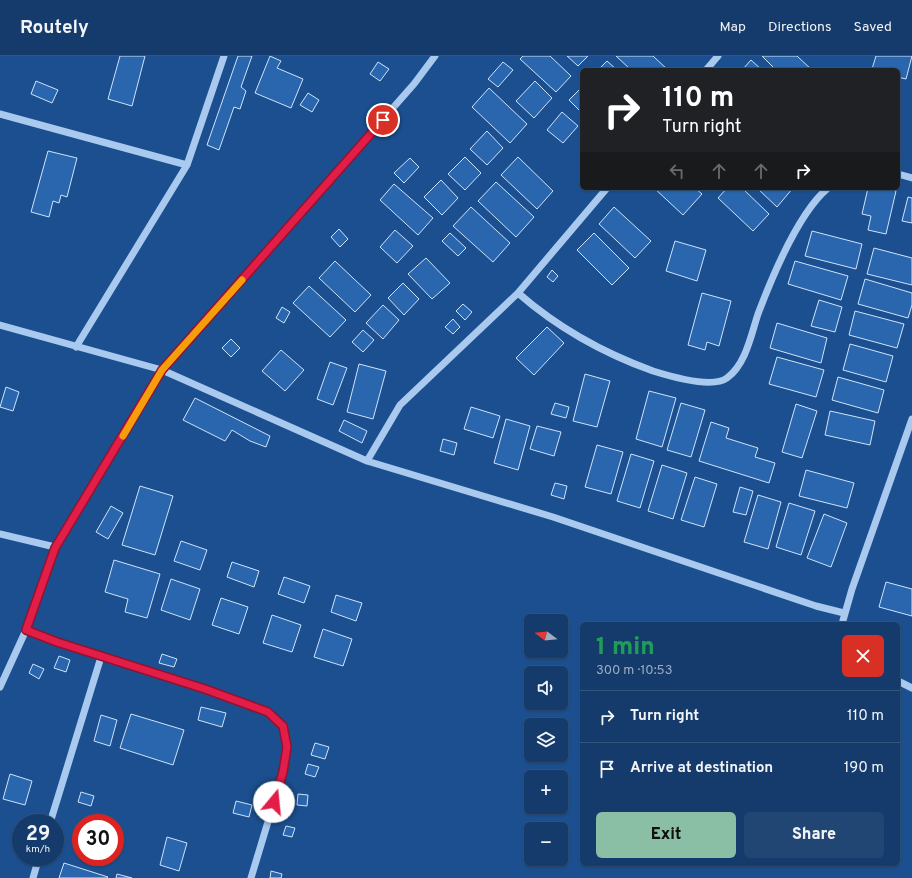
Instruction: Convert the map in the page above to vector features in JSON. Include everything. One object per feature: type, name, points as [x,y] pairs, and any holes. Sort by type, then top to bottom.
[{"type":"street","points":[[76,347],[187,165],[224,56]]},
{"type":"street","points":[[0,687],[26,630],[55,548],[162,370],[409,90],[435,56]]},
{"type":"street","points":[[708,68],[716,57]]},
{"type":"street","points":[[0,114],[187,165]]},
{"type":"street","points":[[900,175],[912,178]]},
{"type":"street","points":[[367,461],[400,405],[518,293],[604,190]]},
{"type":"street","points":[[518,293],[539,311],[566,329],[598,348],[636,364],[669,376],[704,383],[726,379],[740,363],[768,289],[802,218],[826,190]]},
{"type":"street","points":[[0,325],[162,370],[367,461],[552,517],[816,606],[844,613]]},
{"type":"street","points":[[842,622],[844,613],[912,419]]},
{"type":"street","points":[[0,534],[55,548]]},
{"type":"street","points":[[26,630],[101,657],[205,689],[268,712],[283,726],[287,747],[283,772],[251,878]]},
{"type":"street","points":[[53,814],[101,657]]},
{"type":"street","points":[[900,682],[912,688]]},
{"type":"street","points":[[33,878],[36,866]]},
{"type":"building","points":[[120,56],[145,56],[132,106],[108,99]]},
{"type":"building","points":[[238,56],[252,56],[241,87],[246,91],[240,109],[234,107],[219,150],[207,145]]},
{"type":"building","points":[[270,56],[281,61],[277,68],[303,79],[291,108],[255,93]]},
{"type":"building","points":[[523,56],[550,56],[571,76],[556,92],[520,59]]},
{"type":"building","points":[[567,56],[588,56],[578,66]]},
{"type":"building","points":[[616,56],[653,56],[666,68],[629,68]]},
{"type":"building","points":[[762,56],[797,56],[810,68],[774,68]]},
{"type":"building","points":[[876,56],[912,56],[906,79],[900,78],[900,68],[872,68]]},
{"type":"building","points":[[751,60],[760,68],[744,68]]},
{"type":"building","points":[[607,61],[615,68],[600,68]]},
{"type":"building","points":[[378,62],[389,69],[380,81],[370,74]]},
{"type":"building","points":[[503,62],[513,70],[498,87],[488,79]]},
{"type":"building","points":[[36,81],[58,90],[52,103],[31,94]]},
{"type":"building","points":[[535,81],[552,98],[534,118],[516,101]]},
{"type":"building","points":[[489,88],[527,124],[510,143],[472,107]]},
{"type":"building","points":[[580,89],[580,111],[569,100]]},
{"type":"building","points":[[308,93],[319,100],[312,112],[300,105]]},
{"type":"building","points":[[562,112],[578,126],[563,143],[547,130]]},
{"type":"building","points":[[487,131],[503,148],[487,165],[470,149]]},
{"type":"building","points":[[48,151],[77,158],[67,197],[61,195],[59,203],[53,201],[49,217],[31,212]]},
{"type":"building","points":[[465,157],[481,173],[465,190],[448,174]]},
{"type":"building","points":[[518,157],[553,191],[537,209],[501,175]]},
{"type":"building","points":[[410,158],[419,167],[404,183],[394,173]]},
{"type":"building","points":[[441,180],[458,198],[442,215],[424,197]]},
{"type":"building","points":[[496,182],[534,217],[516,237],[478,201]]},
{"type":"building","points":[[394,184],[433,218],[418,235],[380,200]]},
{"type":"building","points":[[656,190],[697,190],[702,194],[683,215]]},
{"type":"building","points":[[725,190],[744,190],[769,214],[753,231],[718,198]]},
{"type":"building","points":[[759,190],[791,190],[777,207]]},
{"type":"building","points":[[868,190],[896,191],[886,234],[868,230],[871,216],[862,214]]},
{"type":"building","points":[[908,197],[912,198],[912,223],[902,221]]},
{"type":"building","points":[[471,207],[510,243],[493,262],[453,226]]},
{"type":"building","points":[[614,207],[651,241],[635,258],[599,224]]},
{"type":"building","points":[[339,229],[348,239],[340,247],[331,237]]},
{"type":"building","points":[[395,230],[413,246],[397,263],[380,247]]},
{"type":"building","points":[[812,231],[862,244],[856,269],[805,256]]},
{"type":"building","points":[[450,233],[466,248],[458,256],[442,241]]},
{"type":"building","points":[[594,233],[629,268],[612,285],[577,250]]},
{"type":"building","points":[[675,241],[706,250],[697,281],[666,271]]},
{"type":"building","points":[[874,248],[912,258],[912,285],[867,274]]},
{"type":"building","points":[[426,258],[450,283],[432,299],[408,274]]},
{"type":"building","points":[[335,261],[371,295],[355,312],[319,278]]},
{"type":"building","points":[[795,261],[848,276],[841,300],[788,284]]},
{"type":"building","points":[[552,270],[558,276],[553,282],[547,277]]},
{"type":"building","points":[[865,279],[912,293],[912,305],[908,318],[858,304]]},
{"type":"building","points":[[403,283],[419,299],[404,315],[388,298]]},
{"type":"building","points":[[309,286],[346,320],[330,337],[293,303]]},
{"type":"building","points":[[702,293],[731,301],[719,346],[707,342],[705,350],[688,345]]},
{"type":"building","points":[[819,300],[842,307],[835,332],[811,326]]},
{"type":"building","points":[[463,304],[472,312],[465,320],[456,311]]},
{"type":"building","points":[[383,305],[399,320],[383,339],[366,323]]},
{"type":"building","points":[[282,307],[290,312],[284,323],[276,318]]},
{"type":"building","points":[[855,311],[904,324],[897,348],[849,335]]},
{"type":"building","points":[[453,319],[460,327],[453,334],[445,327]]},
{"type":"building","points":[[777,323],[827,338],[821,363],[770,348]]},
{"type":"building","points":[[547,327],[564,343],[534,375],[516,358]]},
{"type":"building","points":[[363,330],[374,340],[363,352],[352,342]]},
{"type":"building","points":[[231,339],[240,348],[231,357],[222,348]]},
{"type":"building","points":[[850,344],[893,356],[886,382],[843,370]]},
{"type":"building","points":[[281,350],[304,370],[285,391],[262,371]]},
{"type":"building","points":[[777,357],[824,370],[816,397],[769,384]]},
{"type":"building","points":[[330,362],[347,368],[333,405],[317,399]]},
{"type":"building","points":[[359,364],[386,371],[373,419],[347,412]]},
{"type":"building","points":[[585,374],[610,381],[597,427],[573,421]]},
{"type":"building","points":[[838,377],[884,390],[878,413],[832,400]]},
{"type":"building","points":[[6,387],[19,392],[13,411],[0,407]]},
{"type":"building","points":[[649,391],[676,398],[662,447],[636,439]]},
{"type":"building","points":[[195,398],[270,436],[266,447],[250,441],[232,430],[225,441],[183,420]]},
{"type":"building","points":[[555,403],[569,407],[566,418],[551,414]]},
{"type":"building","points":[[681,403],[705,410],[691,457],[667,450]]},
{"type":"building","points":[[796,404],[817,411],[802,458],[782,452]]},
{"type":"building","points":[[471,407],[500,416],[493,438],[464,429]]},
{"type":"building","points":[[830,411],[875,421],[870,445],[825,435]]},
{"type":"building","points":[[506,419],[530,426],[518,470],[494,463]]},
{"type":"building","points":[[344,420],[367,431],[362,443],[339,431]]},
{"type":"building","points":[[711,422],[729,428],[726,438],[758,448],[755,457],[775,463],[769,483],[699,461]]},
{"type":"building","points":[[537,426],[561,432],[554,456],[530,449]]},
{"type":"building","points":[[443,439],[457,443],[454,455],[440,451]]},
{"type":"building","points":[[597,445],[623,452],[611,494],[585,487]]},
{"type":"building","points":[[631,454],[654,461],[640,508],[617,501]]},
{"type":"building","points":[[662,465],[687,473],[673,519],[648,511]]},
{"type":"building","points":[[806,470],[854,483],[847,508],[799,496]]},
{"type":"building","points":[[695,477],[717,484],[704,527],[681,520]]},
{"type":"building","points":[[555,483],[567,486],[564,499],[551,495]]},
{"type":"building","points":[[140,486],[173,496],[155,555],[122,545]]},
{"type":"building","points":[[740,487],[753,491],[746,515],[733,512]]},
{"type":"building","points":[[758,495],[781,502],[768,549],[744,542]]},
{"type":"building","points":[[789,503],[815,511],[801,555],[776,547]]},
{"type":"building","points":[[111,506],[123,513],[108,539],[96,532]]},
{"type":"building","points":[[824,514],[847,523],[831,567],[807,558]]},
{"type":"building","points":[[181,541],[207,550],[200,570],[174,561]]},
{"type":"building","points":[[114,560],[160,574],[147,618],[125,612],[128,599],[105,592]]},
{"type":"building","points":[[232,562],[259,571],[254,587],[227,577]]},
{"type":"building","points":[[284,577],[310,586],[304,603],[278,594]]},
{"type":"building","points":[[171,579],[200,589],[190,620],[161,610]]},
{"type":"building","points":[[886,582],[912,589],[912,616],[879,607]]},
{"type":"building","points":[[336,595],[362,603],[356,621],[331,612]]},
{"type":"building","points":[[221,598],[248,607],[239,634],[212,625]]},
{"type":"building","points":[[272,615],[301,625],[292,652],[263,643]]},
{"type":"building","points":[[323,629],[352,639],[343,666],[314,657]]},
{"type":"building","points":[[162,654],[177,659],[174,667],[159,663]]},
{"type":"building","points":[[59,656],[70,660],[66,672],[54,668]]},
{"type":"building","points":[[33,664],[44,669],[39,679],[29,673]]},
{"type":"building","points":[[201,707],[226,713],[222,727],[198,720]]},
{"type":"building","points":[[131,714],[184,730],[173,765],[120,748]]},
{"type":"building","points":[[101,715],[117,720],[110,746],[94,741]]},
{"type":"building","points":[[315,743],[329,747],[325,759],[311,755]]},
{"type":"building","points":[[308,764],[319,767],[315,777],[305,774]]},
{"type":"building","points":[[10,774],[32,781],[25,805],[3,799]]},
{"type":"building","points":[[81,792],[94,796],[91,806],[78,802]]},
{"type":"building","points":[[298,794],[308,795],[307,806],[297,805]]},
{"type":"building","points":[[236,801],[252,805],[249,817],[233,813]]},
{"type":"building","points":[[286,826],[295,828],[292,837],[283,835]]},
{"type":"building","points":[[167,837],[187,843],[179,871],[160,865]]},
{"type":"building","points":[[64,863],[108,877],[107,878],[59,878]]},
{"type":"building","points":[[271,871],[282,874],[281,878],[270,878]]},
{"type":"building","points":[[117,874],[132,878],[116,878]]},
{"type":"slow traffic","points":[[123,436],[162,370],[242,280]]},
{"type":"route","points":[[274,802],[283,772],[287,747],[283,726],[268,712],[205,689],[101,657],[26,630],[55,548],[162,370],[383,120]]}]
